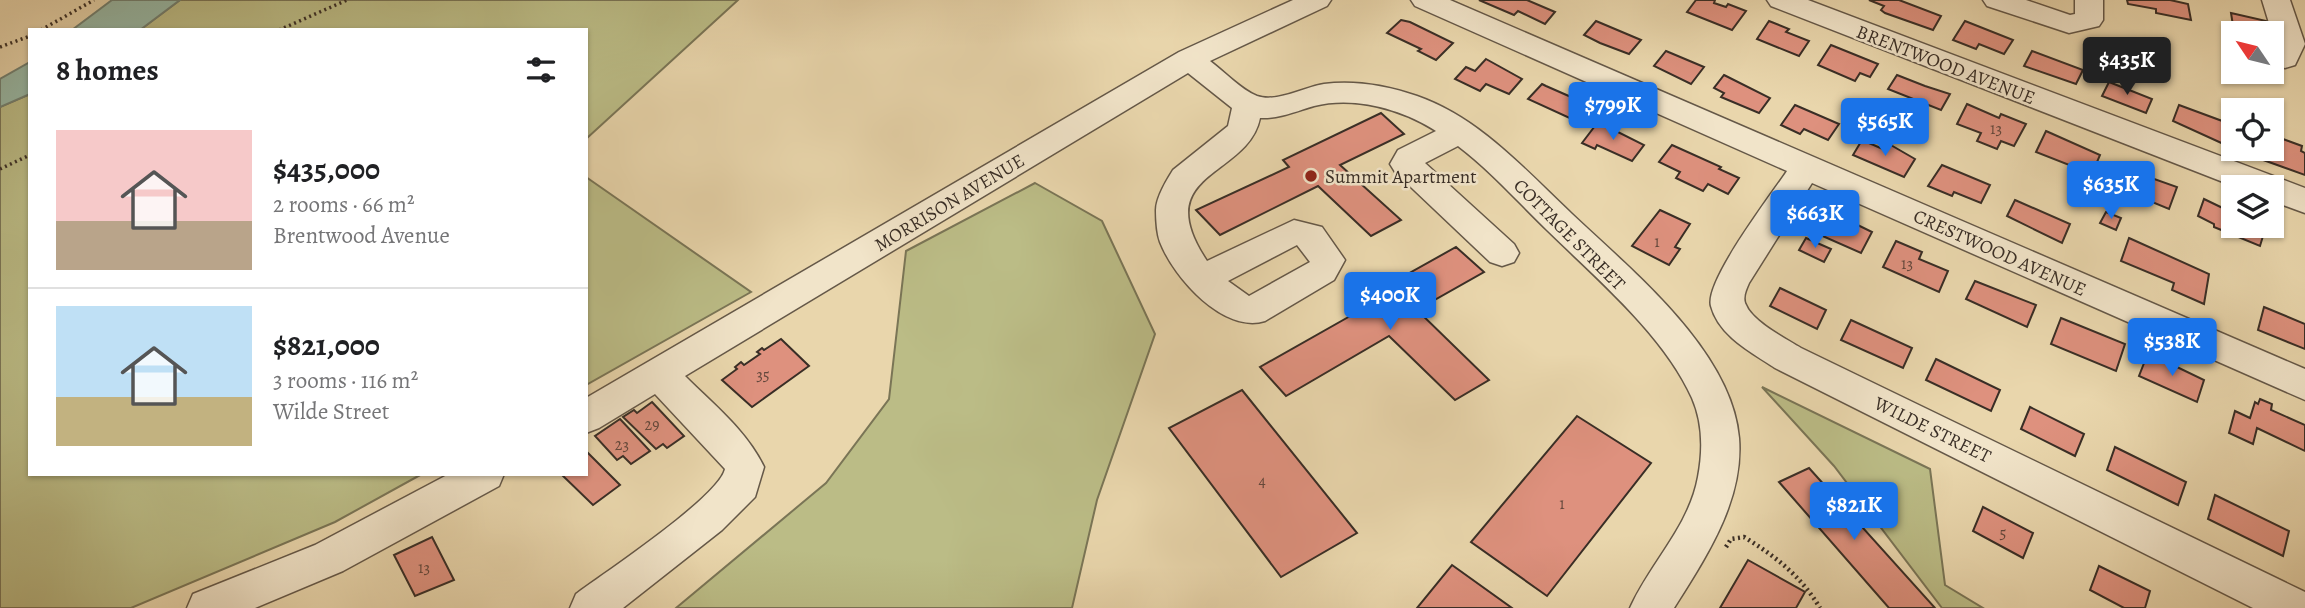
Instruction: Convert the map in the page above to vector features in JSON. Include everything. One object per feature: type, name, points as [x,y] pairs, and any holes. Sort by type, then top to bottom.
[{"type":"street","name":"MORRISON AVENUE","points":[[588,415],[1189,59],[1317,0]]},
{"type":"street","name":"CRESTWOOD AVENUE","points":[[1425,0],[2305,385]]},
{"type":"street","name":"BRENTWOOD AVENUE","points":[[1781,0],[2236,175]]},
{"type":"street","points":[[1997,0],[2069,24],[2089,20],[2089,0]]},
{"type":"street","points":[[2276,0],[2283,21]]},
{"type":"street","points":[[2284,25],[2291,46],[2284,58]]},
{"type":"street","points":[[1189,59],[1248,104],[1242,131],[1184,178],[1172,207],[1175,242],[1201,279]]},
{"type":"street","name":"COTTAGE STREET","points":[[1248,104],[1271,107],[1323,94],[1375,95],[1418,108],[1460,132],[1512,176],[1637,301],[1689,360],[1708,393],[1718,425],[1720,456],[1715,493],[1700,530],[1651,608]]},
{"type":"street","points":[[1460,132],[1409,158],[1406,164],[1502,253]]},
{"type":"street","name":"WILDE STREET","points":[[1806,167],[1733,279],[1727,296],[1729,308],[1746,331],[1788,358],[2295,608]]},
{"type":"street","name":"BRENTWOOD AVENUE","points":[[2284,193],[2305,201]]},
{"type":"street","points":[[592,608],[708,518],[741,485],[745,467],[734,450],[659,374]]},
{"type":"street","points":[[208,608],[329,558],[481,476]]},
{"type":"path","points":[[44,28],[93,0]]},
{"type":"path","points":[[284,28],[347,0]]},
{"type":"path","points":[[0,47],[28,37]]},
{"type":"path","points":[[0,169],[28,156]]},
{"type":"path","points":[[1724,551],[1731,540],[1744,537],[1784,562],[1804,584],[1820,608]]},
{"type":"green space","points":[[180,0],[738,0],[588,137],[588,28],[143,28]]},
{"type":"green space","points":[[28,95],[28,476],[418,476],[335,522],[131,608],[0,608],[0,107]]},
{"type":"green space","points":[[588,178],[751,292],[588,384]]},
{"type":"green space","points":[[1035,183],[1102,221],[1155,334],[1097,500],[1072,608],[676,608],[826,483],[889,399],[906,251]]},
{"type":"green space","points":[[1762,387],[1930,469],[1945,585],[1983,608],[1942,608],[1834,466]]},
{"type":"shaded area","points":[[112,0],[180,0],[143,28],[75,28]]},
{"type":"shaded area","points":[[28,63],[28,95],[0,107],[0,79]]},
{"type":"building","points":[[1479,0],[1527,0],[1555,12],[1545,24],[1518,11],[1514,15]]},
{"type":"building","points":[[1696,0],[1715,0],[1714,3],[1726,7],[1728,4],[1746,11],[1732,30],[1687,12]]},
{"type":"building","points":[[1869,0],[1899,0],[1941,16],[1933,30],[1885,13],[1881,10],[1884,6]]},
{"type":"building","points":[[2127,0],[2170,0],[2188,4],[2191,20],[2156,13],[2156,9],[2128,4]]},
{"type":"building","points":[[2231,13],[2266,21],[2232,21]]},
{"type":"building","points":[[1401,20],[1453,43],[1436,60],[1418,51],[1421,49],[1387,33]]},
{"type":"building","points":[[1596,21],[1641,40],[1629,54],[1600,43],[1584,35]]},
{"type":"building","points":[[1769,21],[1789,29],[1786,32],[1809,41],[1799,56],[1757,39]]},
{"type":"building","points":[[1965,21],[2013,40],[2004,54],[1979,44],[1976,49],[1953,40]]},
{"type":"building","points":[[1831,45],[1878,64],[1870,77],[1860,73],[1855,81],[1818,65]]},
{"type":"building","points":[[1666,51],[1704,67],[1691,84],[1654,66]]},
{"type":"building","points":[[2032,51],[2083,70],[2076,84],[2024,66]]},
{"type":"building","points":[[1486,59],[1522,79],[1509,94],[1486,84],[1480,91],[1455,79],[1466,67],[1475,71]]},
{"type":"building","points":[[1724,75],[1770,98],[1759,113],[1721,97],[1724,93],[1714,88]]},
{"type":"building","points":[[1897,75],[1950,94],[1941,110],[1888,89]]},
{"type":"building","points":[[2109,82],[2152,99],[2146,113],[2102,96]]},
{"type":"building","points":[[1542,84],[1587,104],[1574,120],[1528,99]]},
{"type":"building","points":[[1967,104],[1999,118],[2001,114],[2026,124],[2014,146],[2001,141],[1997,149],[1977,141],[1981,133],[1957,124]]},
{"type":"building","points":[[1795,105],[1839,124],[1828,140],[1804,129],[1800,134],[1781,125]]},
{"type":"building","points":[[2179,105],[2221,121],[2221,143],[2173,121]]},
{"type":"building","name":"Summit Apartment","points":[[1381,113],[1404,134],[1340,165],[1401,220],[1371,236],[1318,186],[1220,235],[1196,210],[1289,167],[1283,160]]},
{"type":"building","points":[[1598,122],[1644,145],[1632,161],[1597,145],[1595,149],[1582,143]]},
{"type":"building","points":[[2046,131],[2100,155],[2092,174],[2036,152]]},
{"type":"building","points":[[2284,139],[2302,146],[2301,151],[2305,153],[2305,175],[2266,161],[2284,161]]},
{"type":"building","points":[[1862,140],[1885,150],[1889,144],[1915,159],[1904,177],[1853,155]]},
{"type":"building","points":[[1672,145],[1739,178],[1728,194],[1708,184],[1703,191],[1676,178],[1680,172],[1659,162]]},
{"type":"building","points":[[1942,165],[1990,185],[1981,203],[1954,192],[1952,196],[1928,186]]},
{"type":"building","points":[[2126,169],[2177,187],[2169,209],[2118,188]]},
{"type":"building","points":[[2204,199],[2221,207],[2221,230],[2214,227],[2214,224],[2198,216]]},
{"type":"building","points":[[2015,200],[2070,224],[2062,243],[2007,216]]},
{"type":"building","points":[[1660,210],[1690,224],[1675,247],[1680,249],[1669,265],[1632,246]]},
{"type":"building","points":[[1829,211],[1872,232],[1861,253],[1818,234]]},
{"type":"building","points":[[2106,212],[2121,218],[2116,230],[2100,223]]},
{"type":"building","points":[[1806,238],[1831,249],[1824,262],[1799,250]]},
{"type":"building","points":[[2129,238],[2209,274],[2204,304],[2172,290],[2174,283],[2121,261]]},
{"type":"building","points":[[2241,238],[2262,238],[2260,246]]},
{"type":"building","points":[[1896,241],[1922,252],[1919,259],[1948,271],[1939,292],[1883,267]]},
{"type":"building","points":[[1456,247],[1484,272],[1417,310],[1489,380],[1455,400],[1389,336],[1286,396],[1260,367],[1359,311],[1354,304]]},
{"type":"building","points":[[1975,281],[2036,305],[2027,327],[1966,299]]},
{"type":"building","points":[[1780,288],[1826,310],[1817,329],[1770,306]]},
{"type":"building","points":[[2264,307],[2305,324],[2305,349],[2258,330]]},
{"type":"building","points":[[2061,318],[2125,344],[2116,371],[2051,344]]},
{"type":"building","points":[[1851,320],[1912,348],[1903,368],[1841,340]]},
{"type":"building","points":[[781,339],[809,366],[752,407],[722,380],[737,369],[735,367],[741,362],[744,365],[760,354],[757,352],[762,348],[764,350]]},
{"type":"building","points":[[2148,353],[2204,380],[2197,402],[2139,376]]},
{"type":"building","points":[[1936,359],[2000,390],[1991,411],[1926,380]]},
{"type":"building","points":[[1242,390],[1357,533],[1281,577],[1169,428]]},
{"type":"building","points":[[2260,399],[2272,404],[2271,410],[2305,425],[2305,451],[2257,428],[2253,444],[2229,433],[2235,411],[2250,418],[2255,402],[2258,404]]},
{"type":"building","points":[[652,402],[684,436],[667,448],[663,444],[656,449],[623,417],[634,410],[637,413]]},
{"type":"building","points":[[2030,407],[2084,434],[2075,456],[2021,429]]},
{"type":"building","points":[[1577,416],[1651,463],[1547,596],[1471,542]]},
{"type":"building","points":[[620,419],[650,451],[631,464],[623,456],[617,460],[595,436]]},
{"type":"building","points":[[2115,447],[2186,482],[2178,505],[2107,470]]},
{"type":"building","points":[[588,453],[620,485],[593,505],[563,476],[588,476]]},
{"type":"building","points":[[1809,468],[1935,608],[1889,608],[1779,482]]},
{"type":"building","points":[[2215,495],[2289,531],[2283,556],[2208,519]]},
{"type":"building","points":[[1983,507],[2033,533],[2023,558],[1973,531]]},
{"type":"building","points":[[432,537],[454,580],[415,596],[394,555]]},
{"type":"building","points":[[1748,560],[1805,592],[1796,608],[1720,608]]},
{"type":"building","points":[[1452,565],[1512,608],[1417,608]]},
{"type":"building","points":[[2099,566],[2150,591],[2145,608],[2124,608],[2090,590]]},
{"type":"place","name":"Summit Apartment","points":[[1311,176]]}]
